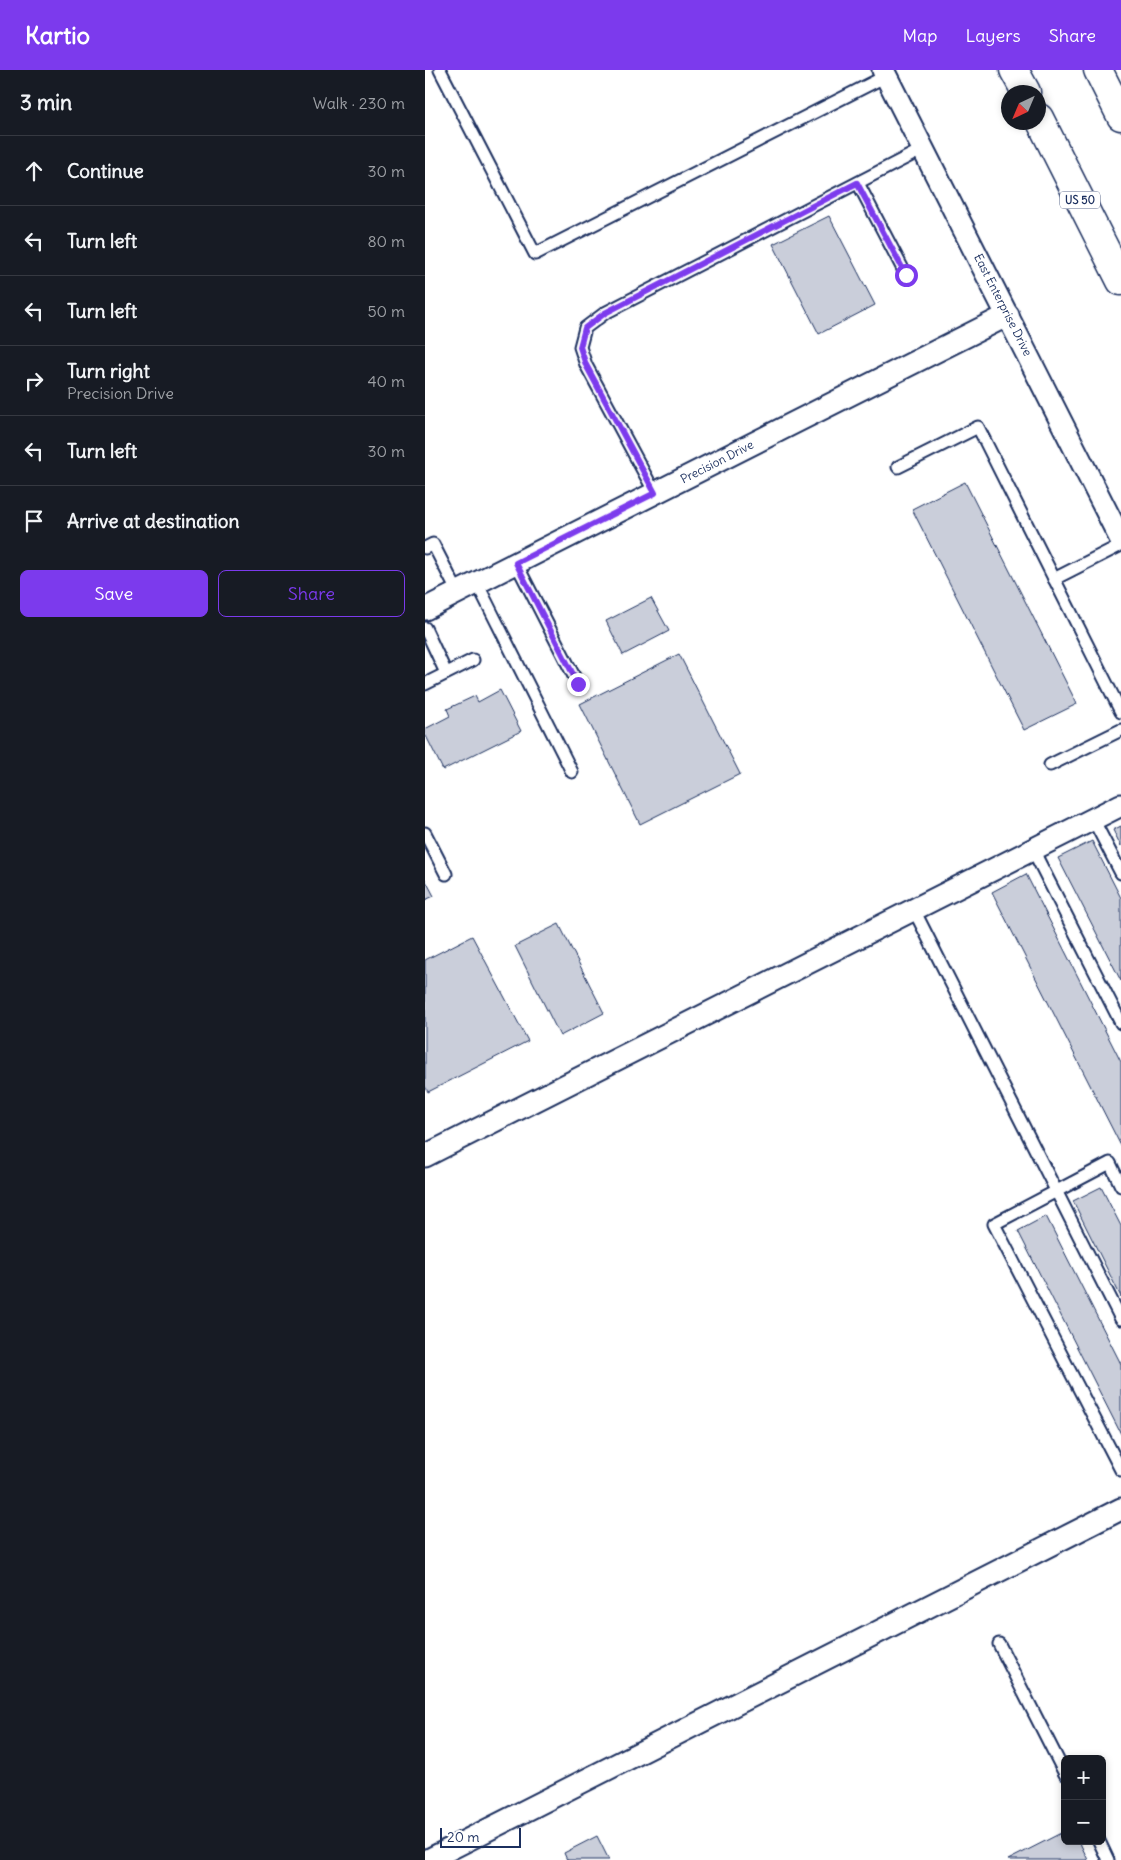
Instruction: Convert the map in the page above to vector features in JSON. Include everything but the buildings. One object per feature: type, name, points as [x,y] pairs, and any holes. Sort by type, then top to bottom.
[{"type":"highway","points":[[1014,70],[1022,85]]},
{"type":"highway","points":[[1098,70],[1121,116]]},
{"type":"highway","name":"US 50","points":[[1045,130],[1121,281]]},
{"type":"street","name":"East Enterprise Drive","points":[[884,73],[1121,540]]},
{"type":"street","name":"Precision Drive","points":[[425,609],[1008,315]]},
{"type":"street","points":[[425,1156],[1121,805]]},
{"type":"street","points":[[428,1860],[1121,1509]]},
{"type":"lane","points":[[440,70],[535,254],[884,73]]},
{"type":"lane","points":[[655,493],[586,365],[580,347],[585,328],[605,313],[923,149]]},
{"type":"lane","points":[[857,183],[906,275]]},
{"type":"lane","points":[[898,467],[978,427],[1121,712]]},
{"type":"lane","points":[[425,548],[433,544],[458,593]]},
{"type":"lane","points":[[1054,579],[1121,545]]},
{"type":"lane","points":[[516,563],[578,684]]},
{"type":"lane","points":[[477,583],[572,772]]},
{"type":"lane","points":[[425,628],[446,673]]},
{"type":"lane","points":[[425,684],[473,660]]},
{"type":"lane","points":[[1051,765],[1121,730]]},
{"type":"lane","points":[[1093,819],[1121,873]]},
{"type":"lane","points":[[425,833],[446,874]]},
{"type":"lane","points":[[1033,850],[1121,1023]]},
{"type":"lane","points":[[914,910],[1121,1319]]},
{"type":"lane","points":[[1121,1186],[1110,1163],[994,1224],[1121,1470]]},
{"type":"lane","points":[[999,1644],[1061,1766]]},
{"type":"lane","points":[[1101,1845],[1108,1860]]},
{"type":"route","points":[[578,684],[516,563],[655,493],[586,365],[580,347],[585,328],[605,313],[857,183],[906,275]]}]
